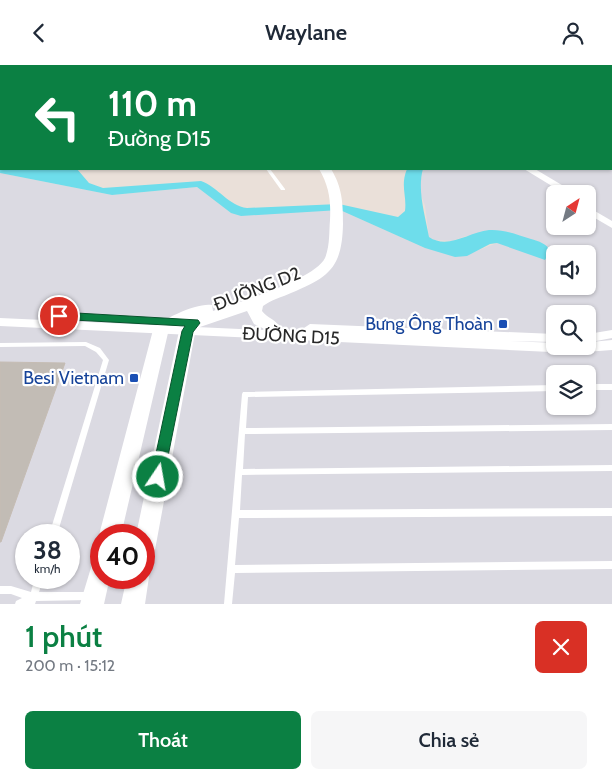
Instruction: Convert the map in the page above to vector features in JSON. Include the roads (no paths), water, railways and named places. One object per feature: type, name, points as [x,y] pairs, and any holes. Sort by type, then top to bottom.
[{"type":"street","points":[[326,170],[336,186],[335,235]]},
{"type":"street","points":[[533,173],[548,185]]},
{"type":"street","points":[[533,173],[555,185]]},
{"type":"street","points":[[596,208],[612,217]]},
{"type":"street","points":[[596,215],[612,225]]},
{"type":"street","name":"ĐƯỜNG D2","points":[[179,326],[300,283],[322,270],[332,260],[335,235]]},
{"type":"street","name":"ĐƯỜNG D2","points":[[179,326],[296,276],[318,262],[335,235]]},
{"type":"street","points":[[268,295],[256,303],[254,312],[260,320],[271,326]]},
{"type":"street","name":"ĐƯỜNG D15","points":[[0,313],[179,326],[572,348],[612,345]]},
{"type":"street","name":"ĐƯỜNG D15","points":[[0,322],[271,326],[546,338]]},
{"type":"street","points":[[114,524],[179,326]]},
{"type":"street","points":[[148,524],[179,326]]},
{"type":"street","points":[[596,337],[612,334]]},
{"type":"street","points":[[133,604],[136,589]]},
{"type":"lane","points":[[269,170],[283,189]]},
{"type":"lane","points":[[0,345],[86,344],[98,350],[106,361],[56,524]]},
{"type":"lane","points":[[596,387],[612,387]]},
{"type":"lane","points":[[228,604],[244,393],[546,388]]},
{"type":"lane","points":[[242,431],[612,427]]},
{"type":"lane","points":[[238,472],[612,468]]},
{"type":"lane","points":[[235,514],[612,513]]},
{"type":"lane","points":[[231,569],[612,565]]},
{"type":"lane","points":[[0,590],[11,590],[33,601]]},
{"type":"lane","points":[[19,604],[33,601],[94,600]]},
{"type":"water","points":[[0,170],[78,170],[89,183],[103,188],[201,181],[213,187],[241,207],[339,204],[398,217],[405,211],[404,180],[407,170],[423,170],[421,194],[429,237],[436,241],[444,242],[481,231],[500,230],[546,246],[546,258],[545,260],[497,243],[490,244],[467,256],[455,257],[425,248],[340,210],[241,216],[231,213],[197,187],[112,195],[0,173]]},
{"type":"place","name":"Bưng Ông Thoàn","points":[[503,324]]},
{"type":"place","name":"Besi Vietnam","points":[[134,378]]}]
